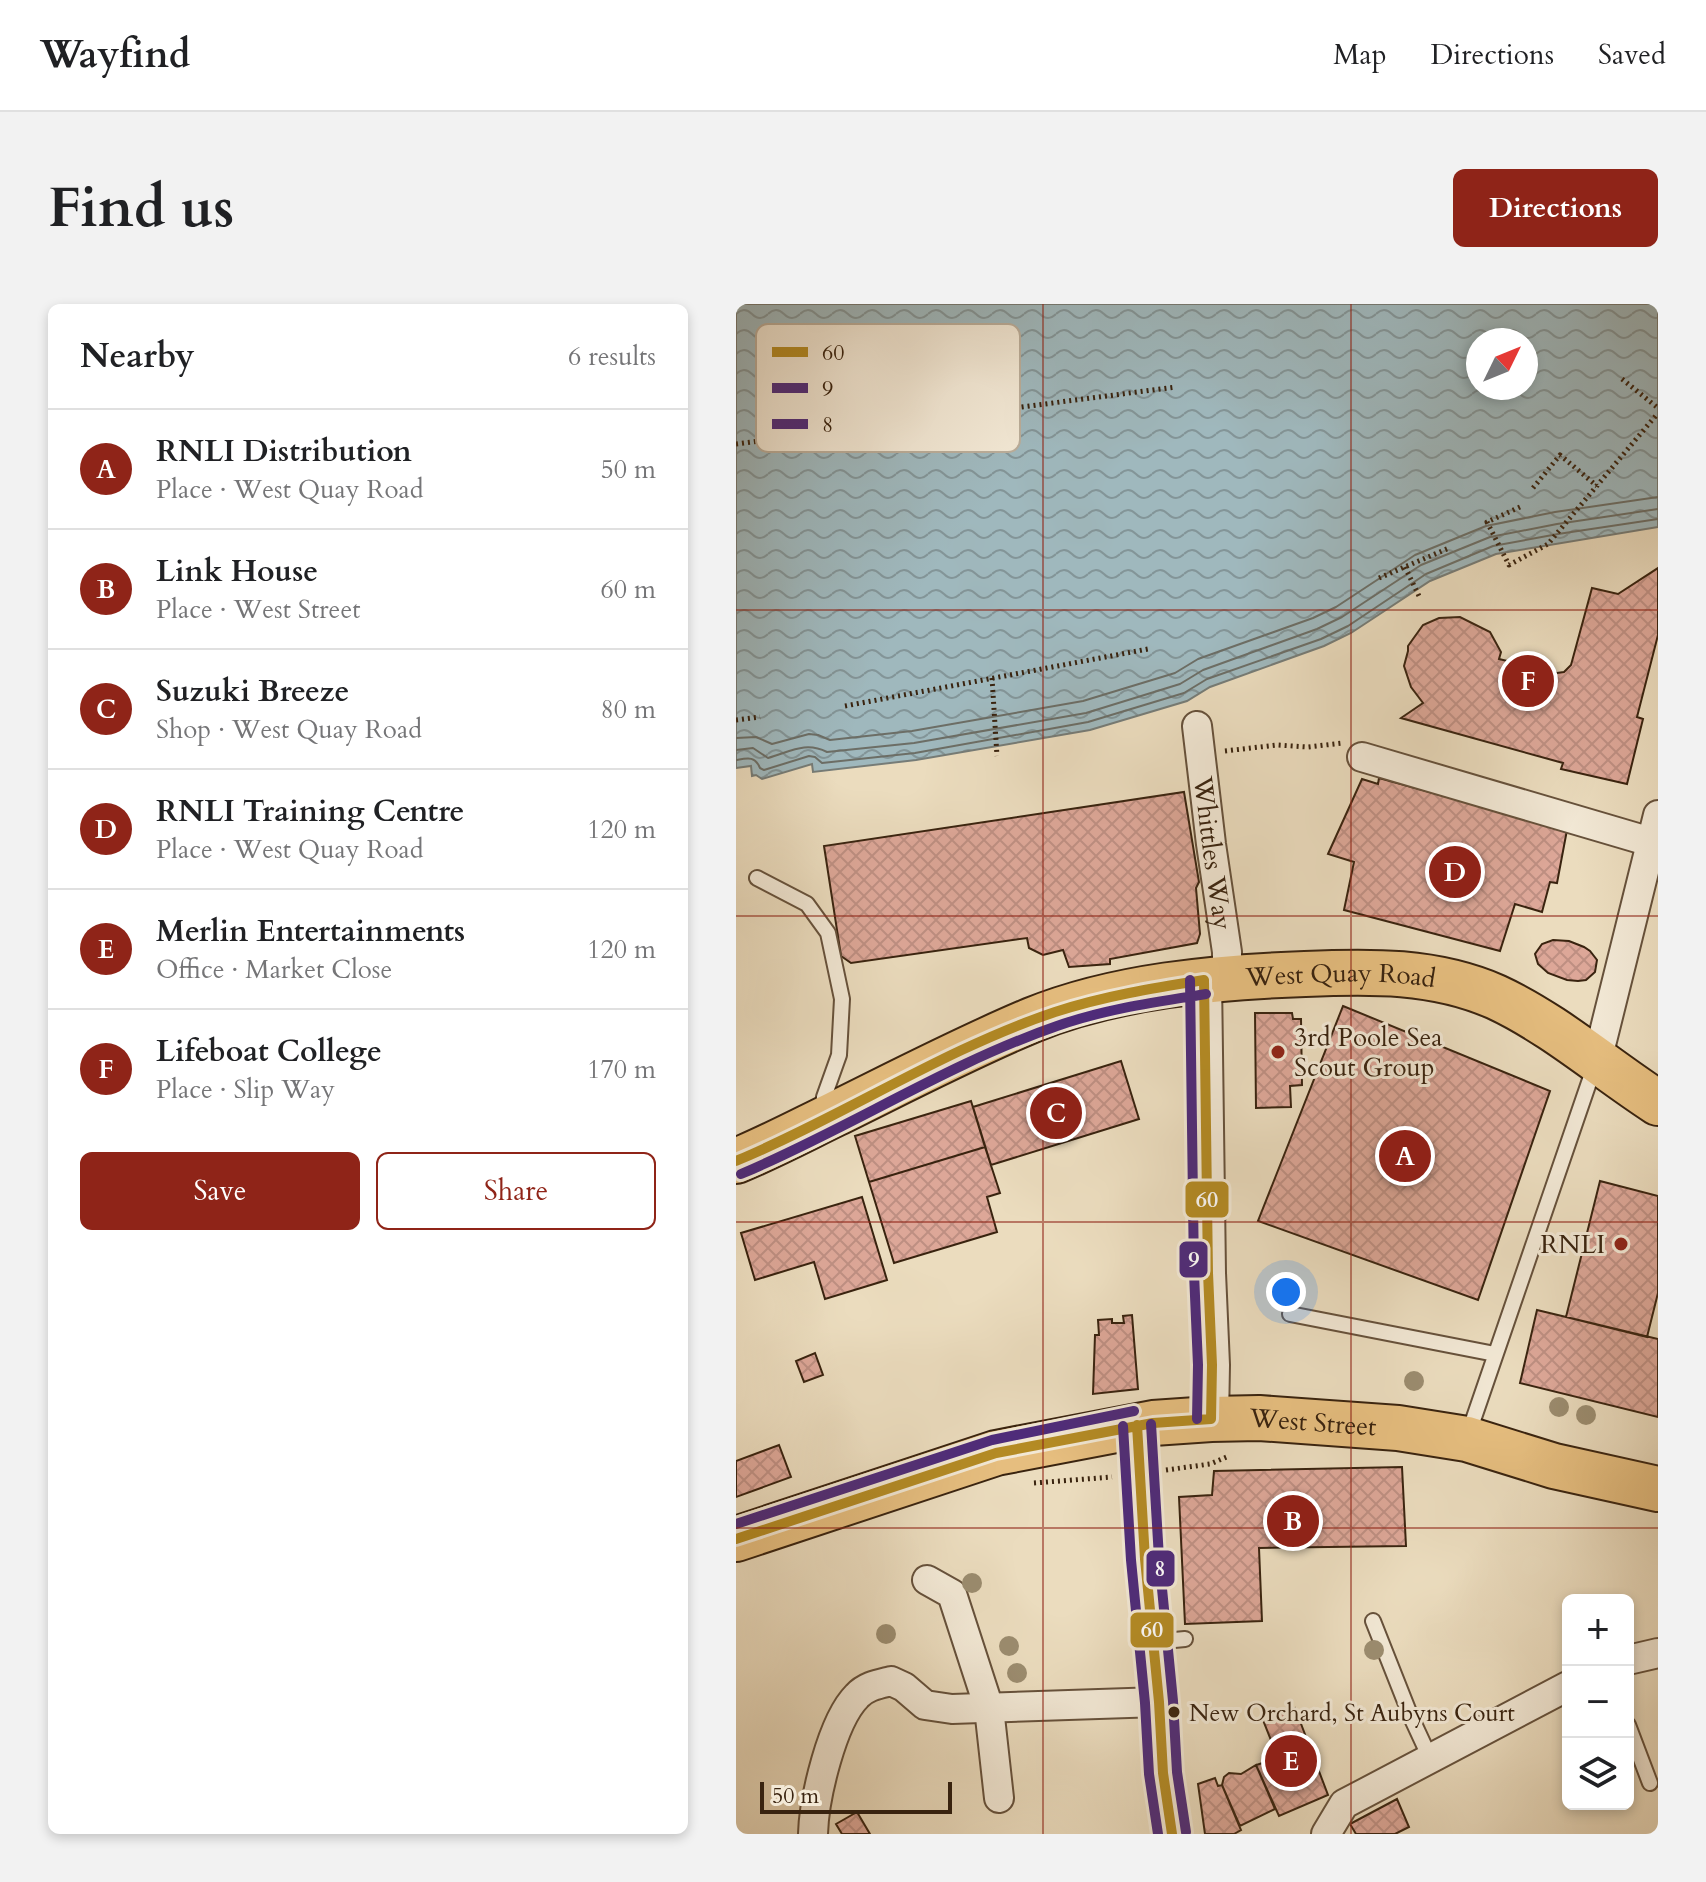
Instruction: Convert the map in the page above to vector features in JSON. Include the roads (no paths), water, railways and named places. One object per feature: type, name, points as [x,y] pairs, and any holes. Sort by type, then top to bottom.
[{"type":"highway","name":"West Quay Road","points":[[736,1161],[1033,1020],[1112,997],[1215,979],[1373,972],[1445,980],[1496,997],[1521,1011],[1658,1103]]},
{"type":"highway","name":"West Street","points":[[736,1539],[996,1453],[1137,1425],[1211,1419],[1259,1418],[1398,1428],[1467,1439],[1554,1466],[1658,1489]]},
{"type":"street","name":"Whittles Way","points":[[1197,726],[1227,952],[1215,979]]},
{"type":"street","points":[[1362,757],[1654,828],[1649,890],[1597,1061]]},
{"type":"street","points":[[1211,1419],[1208,1273],[1215,979]]},
{"type":"street","points":[[1137,1425],[1145,1559],[1169,1640],[1159,1702],[1163,1773],[1172,1834]]},
{"type":"street","points":[[927,1580],[952,1594],[989,1708],[999,1798]]},
{"type":"street","points":[[1634,1659],[1658,1653]]},
{"type":"street","points":[[813,1834],[819,1786],[826,1764],[848,1707],[870,1686],[891,1681],[904,1687],[925,1705],[952,1709],[1159,1702]]},
{"type":"street","points":[[1326,1834],[1344,1804],[1562,1689]]},
{"type":"lane","points":[[757,878],[807,904],[828,933],[842,999],[839,1055],[824,1097],[822,1120]]},
{"type":"lane","points":[[1467,1439],[1597,1061]]},
{"type":"lane","points":[[1290,1314],[1495,1354]]},
{"type":"lane","points":[[1373,1621],[1430,1758]]},
{"type":"lane","points":[[1633,1738],[1650,1783]]},
{"type":"water","points":[[736,304],[1658,304],[1658,527],[1496,554],[1430,581],[1351,633],[1324,646],[1210,687],[1187,701],[1090,730],[916,760],[813,772],[812,764],[762,779],[752,776],[751,766],[736,768]]},
{"type":"place","name":"Lifeboat College","points":[[1528,681]]},
{"type":"place","name":"RNLI Training Centre","points":[[1455,872]]},
{"type":"place","name":"3rd Poole Sea Scout Group","points":[[1278,1052]]},
{"type":"place","name":"Suzuki Breeze","points":[[1056,1113]]},
{"type":"place","name":"RNLI Distribution","points":[[1405,1156]]},
{"type":"place","name":"RNLI","points":[[1621,1244]]},
{"type":"place","name":"Link House","points":[[1293,1521]]},
{"type":"place","name":"New Orchard, St Aubyns Court","points":[[1174,1712]]},
{"type":"place","name":"Merlin Entertainments","points":[[1291,1761]]}]
